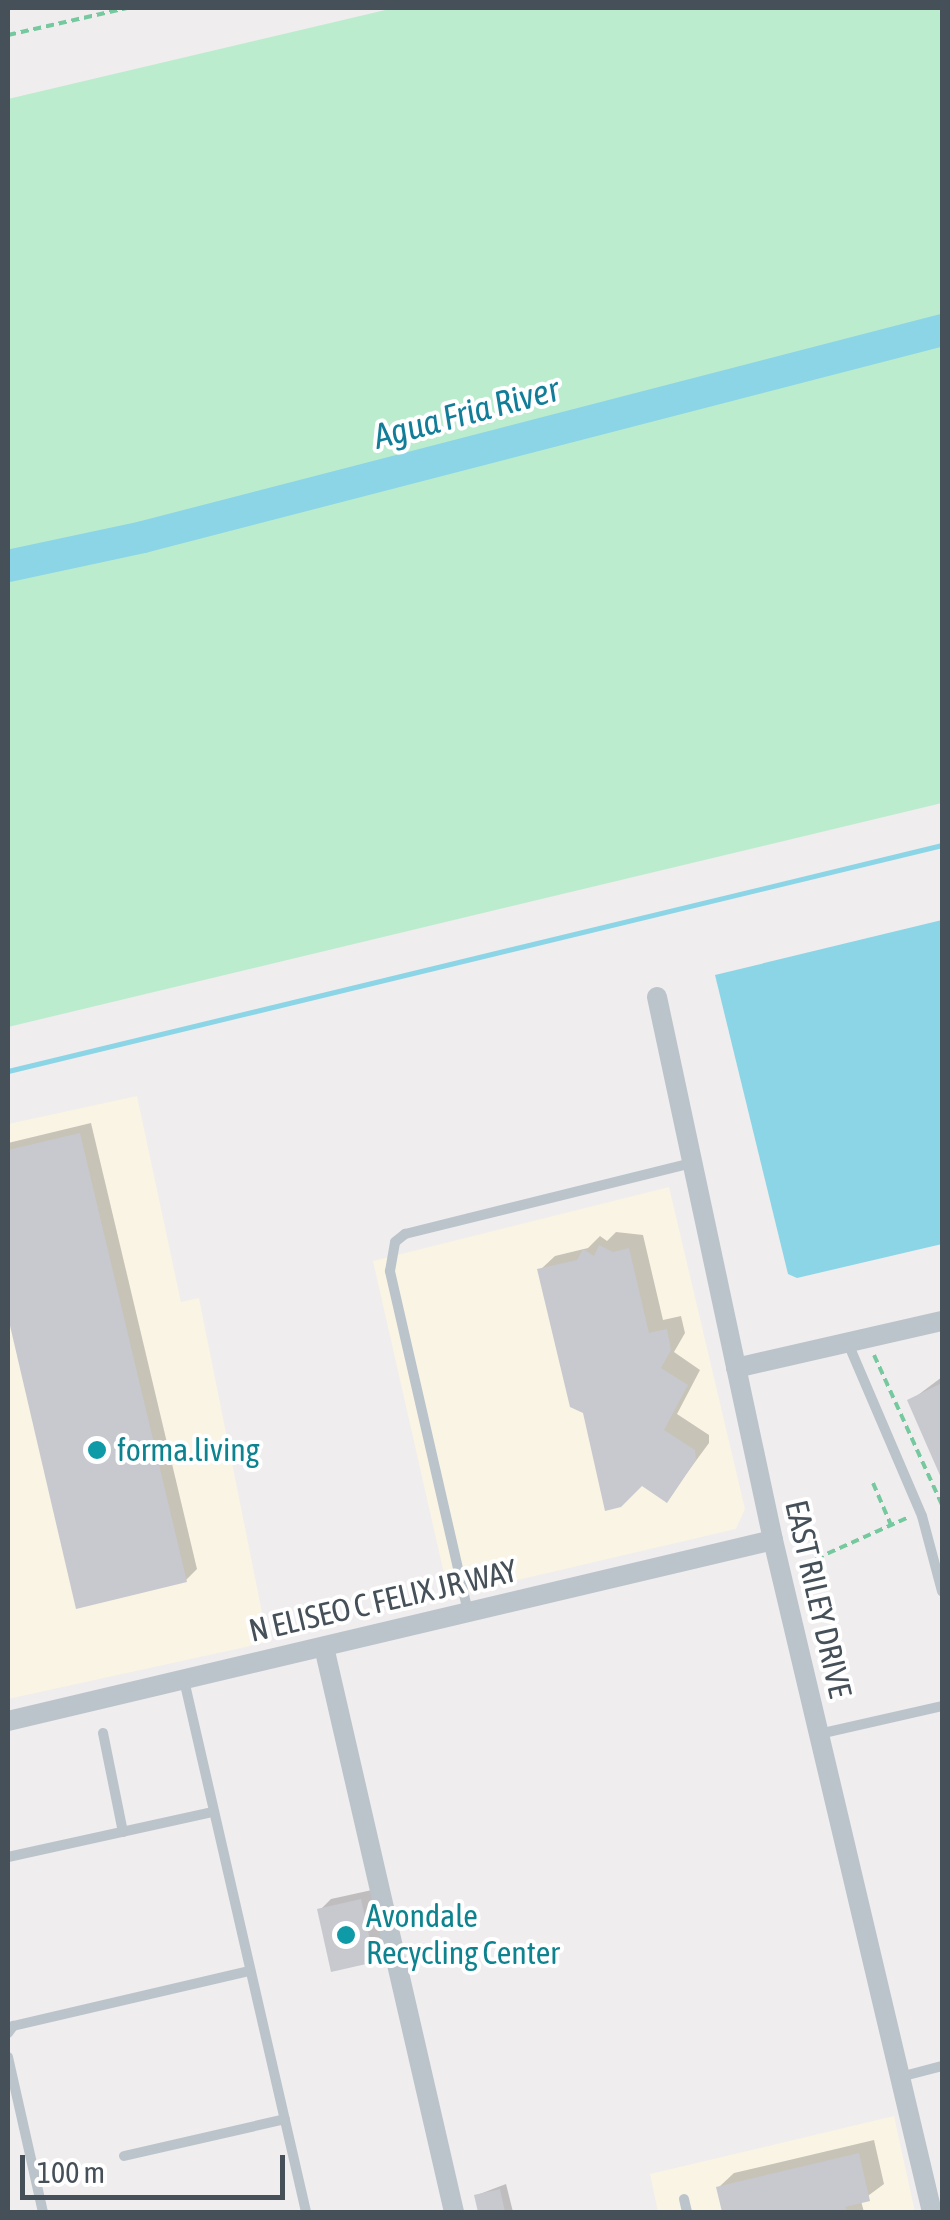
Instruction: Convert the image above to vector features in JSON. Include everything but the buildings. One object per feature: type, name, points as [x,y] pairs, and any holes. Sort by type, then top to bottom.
[{"type":"street","name":"EAST RILEY DRIVE","points":[[657,996],[773,1540],[932,2212]]},
{"type":"street","points":[[736,1368],[942,1321]]},
{"type":"street","name":"N ELISEO C FELIX JR WAY","points":[[8,1721],[773,1540]]},
{"type":"street","points":[[324,1647],[454,2212]]},
{"type":"lane","points":[[468,1612],[390,1272],[394,1242],[405,1234],[690,1164]]},
{"type":"lane","points":[[847,1341],[920,1512],[942,1591]]},
{"type":"lane","points":[[183,1679],[306,2212]]},
{"type":"lane","points":[[819,1734],[942,1706]]},
{"type":"lane","points":[[103,1732],[124,1832]]},
{"type":"lane","points":[[8,1857],[213,1812]]},
{"type":"lane","points":[[10,2029],[250,1971]]},
{"type":"lane","points":[[8,2056],[43,2212]]},
{"type":"lane","points":[[900,2078],[942,2066]]},
{"type":"lane","points":[[124,2156],[285,2120]]},
{"type":"lane","points":[[684,2199],[687,2212]]},
{"type":"path","points":[[8,36],[127,8]]},
{"type":"path","points":[[804,1564],[942,1504],[872,1351]]},
{"type":"path","points":[[873,1483],[891,1525]]},
{"type":"shaded area","points":[[137,1096],[181,1302],[199,1298],[268,1642],[8,1699],[8,1124]]},
{"type":"shaded area","points":[[669,1187],[745,1509],[736,1529],[449,1596],[373,1261]]},
{"type":"shaded area","points":[[894,2116],[915,2212],[658,2212],[650,2174]]},
{"type":"green space","points":[[394,8],[942,8],[942,803],[8,1027],[8,99]]},
{"type":"water","points":[[942,920],[942,1244],[797,1278],[788,1274],[715,975]]},
{"type":"waterway","name":"Agua Fria River","points":[[8,566],[143,537],[942,330]]},
{"type":"waterway","points":[[8,1071],[942,845]]},
{"type":"place","name":"forma.living","points":[[97,1450]]},
{"type":"place","name":"Avondale Recycling Center","points":[[346,1935]]}]
